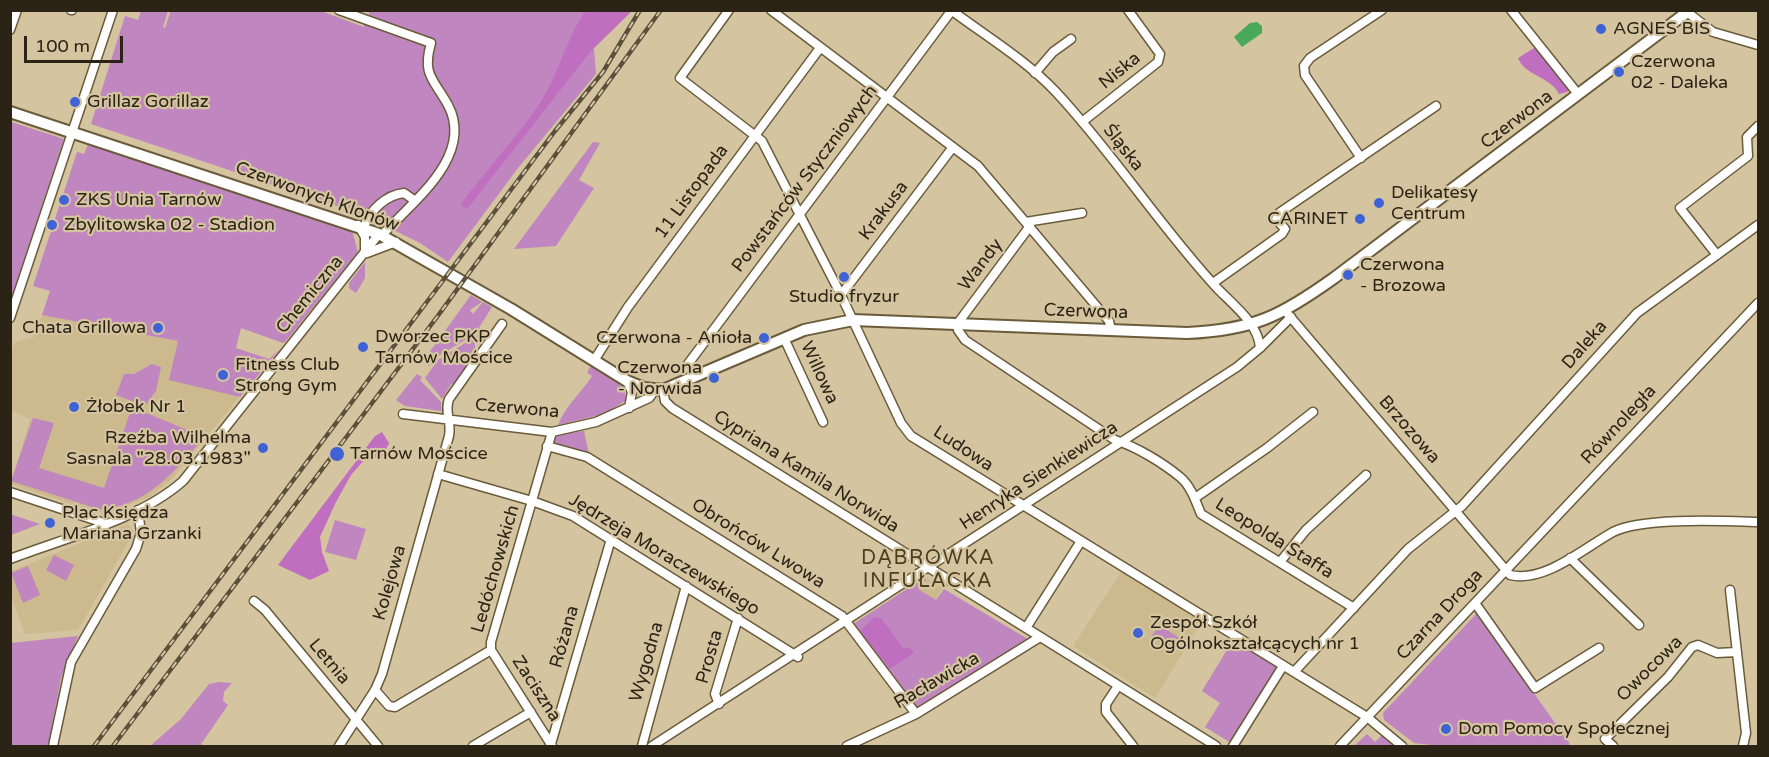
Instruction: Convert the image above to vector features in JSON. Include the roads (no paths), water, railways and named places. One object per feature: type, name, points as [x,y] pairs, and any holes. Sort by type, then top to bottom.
[{"type":"main road","name":"Czerwona","points":[[659,390],[784,338],[826,324],[853,320],[1197,333],[1251,325],[1288,315],[1688,11]]},
{"type":"main road","name":"Czerwonych Klonów","points":[[10,112],[381,234],[595,359],[627,381],[659,390]]},
{"type":"street","points":[[10,30],[17,10]]},
{"type":"street","points":[[10,318],[114,10]]},
{"type":"street","name":"Chemiczna","points":[[10,559],[138,510],[167,495],[183,481],[381,234],[447,161],[454,143],[454,124],[448,106],[431,80],[426,63],[431,43],[339,10]]},
{"type":"street","name":"Ludowa","points":[[729,10],[680,78],[756,134],[762,141],[800,212],[905,429],[1023,507],[1367,717],[1402,747]]},
{"type":"street","points":[[771,10],[978,166],[1109,321],[1111,330]]},
{"type":"street","name":"Niska","points":[[1082,122],[1158,62],[1160,54],[1128,10]]},
{"type":"street","points":[[1361,158],[1305,75],[1304,66],[1310,58],[1382,10]]},
{"type":"street","points":[[1512,10],[1578,94]]},
{"type":"street","name":"Śląska","points":[[952,11],[1055,90],[1196,266],[1251,325]]},
{"type":"street","name":"Powstańców Styczniowych","points":[[685,368],[952,11]]},
{"type":"street","points":[[1688,11],[1713,32],[1758,45]]},
{"type":"street","points":[[1035,73],[1053,52],[1071,39]]},
{"type":"street","name":"11 Listopada","points":[[595,359],[628,307],[820,48]]},
{"type":"street","points":[[1213,283],[1282,234],[1285,229],[1276,219],[1279,213],[1436,106]]},
{"type":"street","points":[[1718,255],[1680,208],[1748,156],[1747,137],[1758,126]]},
{"type":"street","name":"Krakusa","points":[[841,295],[953,147]]},
{"type":"street","points":[[396,242],[364,255],[365,237],[361,226],[381,203],[395,194],[404,193],[414,200]]},
{"type":"street","points":[[1028,224],[1082,213]]},
{"type":"street","points":[[1028,224],[1065,219]]},
{"type":"street","name":"Wandy","points":[[958,323],[1028,224]]},
{"type":"street","name":"Daleka","points":[[1294,672],[1408,549],[1456,510],[1536,426],[1637,313],[1758,225]]},
{"type":"street","name":"Równoległa","points":[[1505,571],[1758,303]]},
{"type":"street","name":"Henryka Sienkiewicza","points":[[652,747],[797,655],[1237,367],[1260,348],[1288,315]]},
{"type":"street","name":"Brzozowa","points":[[1288,315],[1456,510],[1505,571]]},
{"type":"street","name":"Leopolda Staffa","points":[[958,323],[958,330],[965,340],[985,356],[1181,478],[1195,498],[1201,514],[1354,608]]},
{"type":"street","name":"Kolejowa","points":[[339,747],[375,690],[452,425],[446,406],[502,324]]},
{"type":"street","points":[[1251,325],[1260,339],[1260,348]]},
{"type":"street","name":"Willowa","points":[[784,338],[823,422]]},
{"type":"street","points":[[627,381],[632,392],[629,408]]},
{"type":"street","name":"Czerwona","points":[[403,414],[552,432],[596,422],[649,398],[659,390]]},
{"type":"street","name":"Cypriana Kamila Norwida","points":[[659,390],[672,408],[1216,747]]},
{"type":"street","points":[[1195,498],[1267,448],[1313,412]]},
{"type":"street","name":"Ledóchowskich","points":[[375,690],[388,706],[394,707],[491,650],[491,642],[552,432]]},
{"type":"street","name":"Obrońców Lwowa","points":[[547,446],[587,457],[846,621],[916,714]]},
{"type":"street","name":"Jędrzeja Moraczewskiego","points":[[438,474],[532,501],[573,516],[797,655]]},
{"type":"street","points":[[1280,562],[1306,530],[1366,474]]},
{"type":"street","points":[[10,492],[104,524]]},
{"type":"street","points":[[53,747],[71,662],[136,549],[141,532],[138,510]]},
{"type":"street","name":"Czarna Droga","points":[[1340,747],[1505,571],[1510,575],[1524,577],[1570,558],[1614,532],[1640,524],[1758,522]]},
{"type":"street","name":"Różana","points":[[552,745],[612,539]]},
{"type":"street","points":[[1026,628],[1081,541]]},
{"type":"street","points":[[1570,558],[1639,625]]},
{"type":"street","name":"Wygodna","points":[[642,747],[686,586]]},
{"type":"street","points":[[1730,590],[1746,733],[1743,747]]},
{"type":"street","name":"Letnia","points":[[254,601],[265,610],[378,747]]},
{"type":"street","points":[[1475,603],[1535,688],[1599,648]]},
{"type":"street","name":"Prosta","points":[[719,704],[715,694],[738,618]]},
{"type":"street","name":"Racławicka","points":[[847,747],[916,714],[1040,637]]},
{"type":"street","name":"Owocowa","points":[[1612,747],[1605,739],[1668,677],[1692,647],[1698,645],[1717,653],[1737,652]]},
{"type":"street","name":"Zaciszna","points":[[491,650],[552,745]]},
{"type":"street","points":[[1233,747],[1283,666]]},
{"type":"street","points":[[1118,686],[1106,704],[1106,712],[1133,747]]},
{"type":"street","points":[[473,747],[531,712]]},
{"type":"railway","points":[[94,746],[555,131],[603,72],[640,10]]},
{"type":"railway","points":[[113,746],[437,317],[661,10]]},
{"type":"place","name":"AGNES BIS","points":[[1601,29]]},
{"type":"place","name":"Czerwona 02 - Daleka","points":[[1619,72]]},
{"type":"place","name":"Grillaz Gorillaz","points":[[75,102]]},
{"type":"place","name":"ZKS Unia Tarnów","points":[[64,200]]},
{"type":"place","name":"Delikatesy Centrum","points":[[1379,203]]},
{"type":"place","name":"CARINET","points":[[1360,219]]},
{"type":"place","name":"Zbylitowska 02 - Stadion","points":[[52,225]]},
{"type":"place","name":"Czerwona - Brozowa","points":[[1348,275]]},
{"type":"place","name":"Studio fryzur","points":[[844,277]]},
{"type":"place","name":"Chata Grillowa","points":[[158,328]]},
{"type":"place","name":"Czerwona - Anioła","points":[[764,338]]},
{"type":"place","name":"Dworzec PKP Tarnów Mościce","points":[[363,347]]},
{"type":"place","name":"Fitness Club Strong Gym","points":[[223,375]]},
{"type":"place","name":"Czerwona - Norwida","points":[[714,378]]},
{"type":"place","name":"Żłobek Nr 1","points":[[74,407]]},
{"type":"place","name":"Rzeźba Wilhelma Sasnala \"28.03.1983\"","points":[[263,448]]},
{"type":"place","name":"Tarnów Mościce","points":[[337,454]]},
{"type":"place","name":"Plac Księdza Mariana Grzanki","points":[[50,523]]},
{"type":"place","name":"Zespół Szkół Ogólnokształcących nr 1","points":[[1138,633]]},
{"type":"place","name":"Dom Pomocy Społecznej","points":[[1446,729]]},
{"type":"district","name":"DĄBRÓWKA INFUŁACKA","points":[[928,570]]}]
